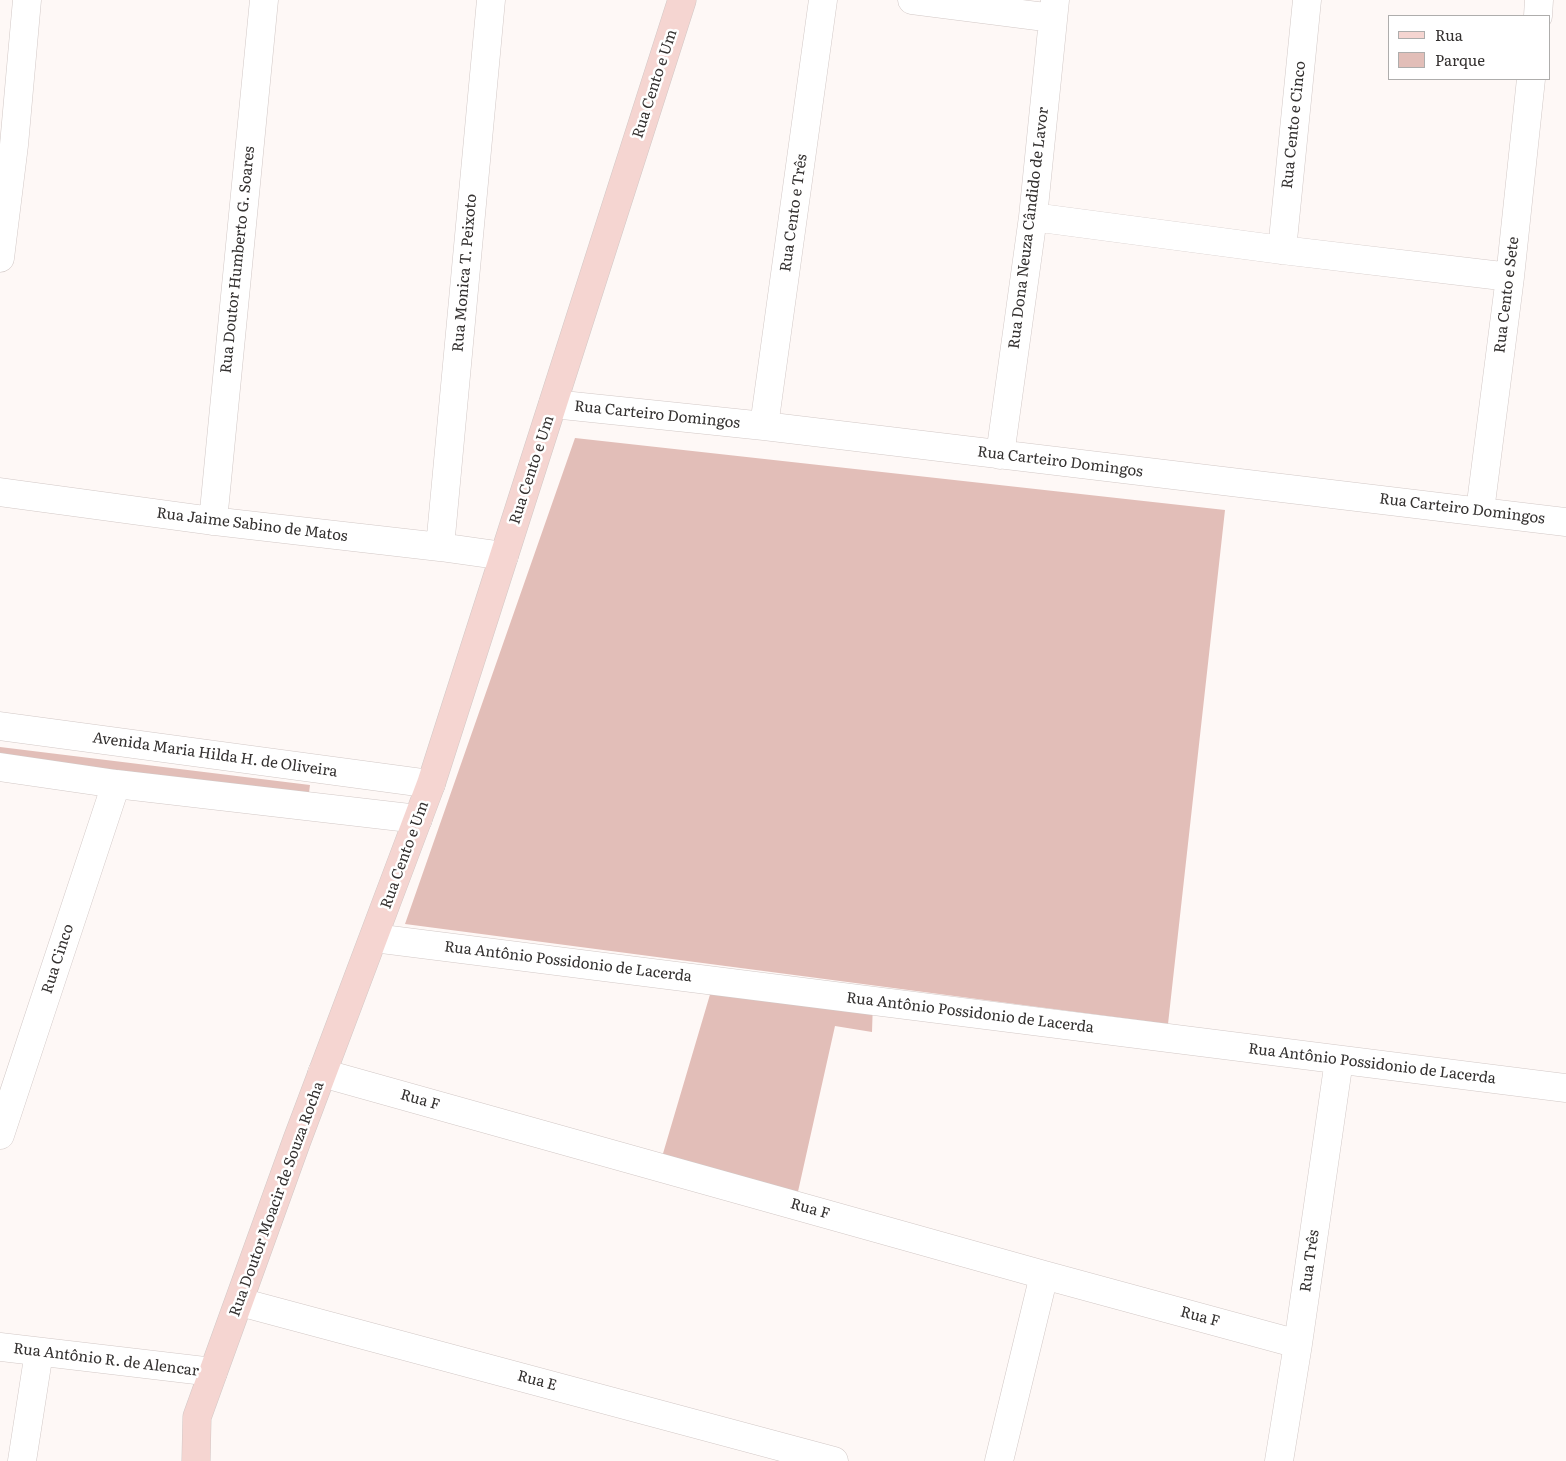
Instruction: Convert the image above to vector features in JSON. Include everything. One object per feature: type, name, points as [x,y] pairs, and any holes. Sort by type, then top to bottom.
[{"type":"street","points":[[0,258],[7,144],[27,0]]},
{"type":"street","name":"Rua Doutor Humberto G. Soares","points":[[213,521],[264,0]]},
{"type":"street","name":"Rua Monica T. Peixoto","points":[[440,547],[491,0]]},
{"type":"street","name":"Rua Cento e Um","points":[[374,938],[431,784],[682,0]]},
{"type":"street","name":"Rua Cento e Três","points":[[764,426],[823,0]]},
{"type":"street","points":[[912,0],[1054,9]]},
{"type":"street","name":"Rua Cento e Cinco","points":[[1282,250],[1307,0]]},
{"type":"street","points":[[1538,15],[1539,0]]},
{"type":"street","name":"Rua Dona Neuza Cândido de Lavor","points":[[1000,455],[1033,217],[1054,9]]},
{"type":"street","name":"Rua Cento e Sete","points":[[1480,511],[1510,277],[1531,80]]},
{"type":"street","points":[[1033,217],[1282,250],[1510,277]]},
{"type":"street","name":"Rua Carteiro Domingos","points":[[553,404],[764,426],[1566,522]]},
{"type":"street","name":"Rua Jaime Sabino de Matos","points":[[0,492],[213,521],[504,556]]},
{"type":"street","name":"Avenida Maria Hilda H. de Oliveira","points":[[0,726],[431,784]]},
{"type":"street","points":[[0,767],[116,784],[418,819]]},
{"type":"street","name":"Rua Cinco","points":[[0,1135],[116,784]]},
{"type":"street","name":"Rua Antônio Possidonio de Lacerda","points":[[374,938],[1566,1088]]},
{"type":"street","name":"Rua Doutor Moacir de Souza Rocha","points":[[182,1461],[322,1073],[374,938]]},
{"type":"street","name":"Rua Três","points":[[1279,1461],[1339,1060]]},
{"type":"street","name":"Rua F","points":[[322,1073],[1298,1344]]},
{"type":"street","points":[[999,1461],[1044,1275]]},
{"type":"street","name":"Rua E","points":[[240,1302],[834,1461]]},
{"type":"street","name":"Rua Antônio R. de Alencar","points":[[0,1346],[213,1372]]},
{"type":"street","points":[[22,1461],[39,1352]]},
{"type":"street","points":[[196,1461],[197,1417]]},
{"type":"green space","points":[[575,438],[1225,510],[1168,1024],[405,924]]},
{"type":"green space","points":[[0,747],[310,785],[309,793],[0,756]]},
{"type":"green space","points":[[714,981],[873,1001],[872,1032],[835,1026],[795,1205],[659,1167]]}]
